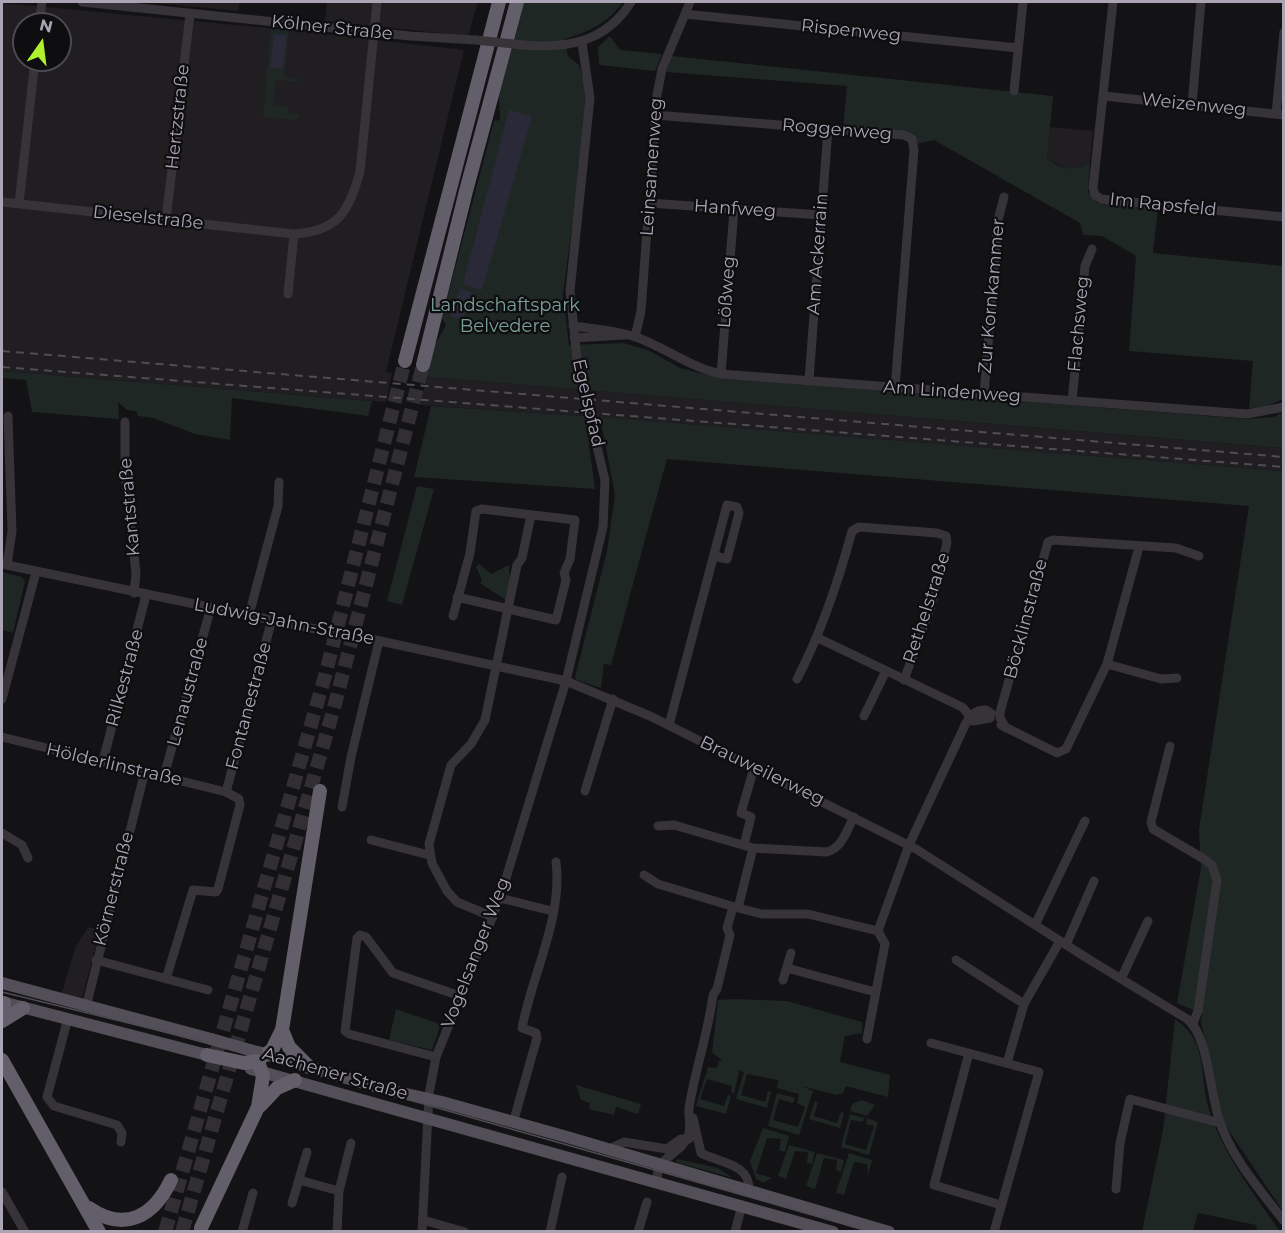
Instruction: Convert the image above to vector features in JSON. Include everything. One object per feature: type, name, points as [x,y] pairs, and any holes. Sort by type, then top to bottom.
[{"type":"highway","points":[[405,361],[499,2]]},
{"type":"highway","points":[[423,365],[466,191],[517,2]]},
{"type":"highway","points":[[207,1054],[244,1063],[258,1059],[282,1030],[320,791]]},
{"type":"highway","points":[[2,1021],[23,1008]]},
{"type":"highway","points":[[282,1030],[289,1047],[309,1067]]},
{"type":"highway","points":[[2,1059],[85,1203],[99,1232]]},
{"type":"highway","points":[[258,1059],[258,1107]]},
{"type":"highway","points":[[201,1228],[258,1107],[277,1088],[295,1080]]},
{"type":"highway","points":[[85,1203],[108,1222],[123,1224],[138,1222],[157,1207],[171,1180]]},
{"type":"main road","name":"Aachener Straße","points":[[3,996],[86,1007],[226,1043],[295,1080],[833,1232]]},
{"type":"main road","name":"Aachener Straße","points":[[3,996],[23,1008],[207,1054]]},
{"type":"main road","name":"Aachener Straße","points":[[258,1059],[309,1067],[384,1089],[429,1099],[609,1149],[889,1232]]},
{"type":"street","name":"Kölner Straße","points":[[82,2],[374,33],[523,45],[558,46],[582,43]]},
{"type":"street","name":"Dieselstraße","points":[[2,202],[294,234],[327,228],[344,212],[352,199],[360,172],[377,2]]},
{"type":"street","points":[[582,43],[614,23],[631,2]]},
{"type":"street","name":"Leinsamenweg","points":[[631,336],[641,311],[655,115],[661,75],[690,2]]},
{"type":"street","points":[[1014,91],[1023,2]]},
{"type":"street","name":"Im Rapsfeld","points":[[1113,2],[1093,188],[1095,195],[1101,199],[1284,217]]},
{"type":"street","points":[[1192,105],[1201,2]]},
{"type":"street","name":"Hertzstraße","points":[[166,220],[190,14]]},
{"type":"street","name":"Rispenweg","points":[[685,14],[1018,48]]},
{"type":"street","points":[[1280,114],[1284,32]]},
{"type":"street","name":"Egelspfad","points":[[566,681],[600,544],[606,492],[603,466],[578,368],[573,326],[571,267],[590,98],[582,43]]},
{"type":"street","points":[[19,204],[34,72]]},
{"type":"street","name":"Weizenweg","points":[[1104,96],[1280,114]]},
{"type":"street","name":"Roggenweg","points":[[655,115],[904,135],[914,142],[895,388]]},
{"type":"street","name":"Am Ackerrain","points":[[809,380],[828,129]]},
{"type":"street","name":"Zur Kornkammer","points":[[984,395],[998,220],[1004,197]]},
{"type":"street","name":"Hanfweg","points":[[650,203],[821,215]]},
{"type":"street","name":"Lößweg","points":[[721,374],[734,210]]},
{"type":"street","points":[[288,294],[294,234]]},
{"type":"street","name":"Flachsweg","points":[[1072,401],[1084,266],[1092,249]]},
{"type":"street","name":"Am Lindenweg","points":[[573,326],[616,330],[692,365],[721,374],[1247,414],[1284,407]]},
{"type":"street","name":"Am Lindenweg","points":[[574,338],[631,336]]},
{"type":"street","points":[[4,565],[12,531],[8,416]]},
{"type":"street","name":"Kantstraße","points":[[125,422],[125,473],[136,573],[134,593]]},
{"type":"street","points":[[249,615],[278,506],[279,482]]},
{"type":"street","points":[[669,725],[727,504],[737,507],[739,513],[727,559],[714,556]]},
{"type":"street","points":[[453,616],[457,597],[463,584],[469,558],[476,525],[476,512],[482,509],[575,520],[570,559],[564,573],[566,580],[556,620],[457,597]]},
{"type":"street","points":[[493,917],[457,902],[438,878],[429,855],[431,834],[446,777],[457,757],[479,733],[498,666],[517,565],[522,558],[531,515]]},
{"type":"street","name":"Rethelstraße","points":[[818,638],[854,528],[938,533],[946,536],[947,543],[930,609],[904,680]]},
{"type":"street","name":"Böcklinstraße","points":[[1006,728],[1000,718],[1001,709],[1048,542],[1053,540],[1139,547]]},
{"type":"street","points":[[797,679],[818,638],[1057,753],[1063,753],[1107,664],[1139,547],[1176,549],[1198,556]]},
{"type":"street","name":"Ludwig-Jahn-Straße","points":[[4,565],[566,681]]},
{"type":"street","points":[[2,699],[36,572]]},
{"type":"street","name":"Rilkestraße","points":[[103,761],[146,595]]},
{"type":"street","name":"Lenaustraße","points":[[164,776],[211,607]]},
{"type":"street","name":"Fontanestraße","points":[[226,792],[272,619]]},
{"type":"street","points":[[342,807],[356,731],[379,641]]},
{"type":"street","points":[[1107,664],[1161,678],[1177,678]]},
{"type":"street","points":[[864,716],[886,671]]},
{"type":"street","name":"Brauweilerweg","points":[[566,681],[613,699],[669,725],[909,845],[1193,1023]]},
{"type":"street","name":"Vogelsanger Weg","points":[[422,1232],[429,1099],[436,1057],[500,898],[566,681]]},
{"type":"street","name":"Böcklinstraße","points":[[909,845],[962,732],[1004,697]]},
{"type":"street","points":[[585,791],[613,699]]},
{"type":"street","name":"Böcklinstraße","points":[[982,716],[1001,709]]},
{"type":"street","name":"Hölderlinstraße","points":[[2,737],[226,792]]},
{"type":"street","points":[[1170,746],[1152,822],[1153,829],[1212,865],[1217,880],[1198,1011],[1193,1023],[1202,1042],[1211,1094],[1220,1123],[1242,1162],[1284,1221]]},
{"type":"street","points":[[658,1183],[656,1174],[660,1165],[683,1147],[687,1138],[690,1108],[709,1025],[713,995],[717,989],[725,956],[730,934],[728,928],[736,908],[748,846],[751,817],[741,813],[754,768]]},
{"type":"street","name":"Körnerstraße","points":[[86,1007],[145,771]]},
{"type":"street","points":[[166,979],[193,890],[216,892],[218,889],[240,805],[238,797],[226,792]]},
{"type":"street","points":[[658,826],[674,825],[748,846],[808,853],[836,850],[854,817]]},
{"type":"street","points":[[1035,925],[1084,820]]},
{"type":"street","points":[[2,833],[22,845],[28,858]]},
{"type":"street","points":[[371,840],[429,855]]},
{"type":"street","points":[[878,931],[909,845]]},
{"type":"street","points":[[513,1123],[537,1038],[536,1033],[524,1030],[522,1026],[552,911],[557,877],[556,862]]},
{"type":"street","points":[[644,875],[658,884],[736,908],[762,914],[808,914],[878,931],[885,944],[867,1039]]},
{"type":"street","points":[[1007,1063],[1024,1004],[1063,943],[1094,881]]},
{"type":"street","points":[[500,898],[552,911]]},
{"type":"street","points":[[1120,979],[1148,921]]},
{"type":"street","points":[[436,1057],[349,1034],[345,1028],[355,948],[360,935],[366,937],[393,973],[460,996]]},
{"type":"street","points":[[783,980],[791,953]]},
{"type":"street","points":[[96,960],[208,990]]},
{"type":"street","points":[[956,960],[1024,1004]]},
{"type":"street","points":[[787,968],[875,992]]},
{"type":"street","points":[[68,1018],[47,1097],[54,1106],[117,1125],[122,1133],[121,1142]]},
{"type":"street","points":[[931,1042],[1039,1072],[994,1232]]},
{"type":"street","points":[[969,1053],[934,1185],[1001,1205]]},
{"type":"street","points":[[1116,1189],[1120,1143],[1130,1099],[1220,1123]]},
{"type":"street","points":[[690,1108],[701,1153],[725,1162],[744,1173],[749,1182],[749,1190]]},
{"type":"street","points":[[687,1138],[698,1146]]},
{"type":"street","name":"Aachener Straße","points":[[609,1149],[624,1142],[667,1149],[681,1139],[687,1138]]},
{"type":"street","points":[[337,1232],[339,1191],[351,1143]]},
{"type":"street","points":[[292,1203],[307,1152]]},
{"type":"street","points":[[550,1232],[562,1177]]},
{"type":"street","points":[[299,1180],[339,1191]]},
{"type":"street","points":[[2,1192],[25,1232]]},
{"type":"street","points":[[242,1232],[253,1193]]},
{"type":"street","points":[[639,1232],[647,1202]]},
{"type":"street","points":[[735,1232],[742,1205]]},
{"type":"street","points":[[423,1220],[465,1232]]},
{"type":"shaded area","points":[[147,2],[240,2],[238,11]]},
{"type":"shaded area","points":[[327,2],[478,2],[468,36],[325,21]]},
{"type":"shaded area","points":[[2,3],[289,30],[464,50],[386,372],[392,373],[386,402],[2,371]]},
{"type":"shaded area","points":[[274,34],[287,35],[283,69],[270,67]]},
{"type":"shaded area","points":[[509,110],[532,116],[482,290],[463,284]]},
{"type":"shaded area","points":[[1050,127],[1093,131],[1090,162],[1078,168],[1068,169],[1050,161],[1047,158]]},
{"type":"shaded area","points":[[460,288],[472,293],[462,321],[450,316]]},
{"type":"shaded area","points":[[427,377],[1283,448],[1283,471],[420,405]]},
{"type":"shaded area","points":[[88,927],[100,930],[82,998],[62,993],[75,948]]},
{"type":"green space","name":"Landschaftspark Belvedere","points":[[524,2],[623,2],[611,16],[597,26],[564,39],[568,56],[579,65],[586,89],[586,122],[563,294],[569,345],[623,343],[648,350],[680,368],[720,378],[1247,419],[1274,417],[1283,412],[1283,448],[427,377],[433,348],[446,325],[442,318],[494,121],[500,120],[499,95]]},
{"type":"green space","points":[[271,29],[289,30],[284,77],[299,79],[298,82],[276,80],[273,105],[288,107],[288,113],[300,114],[298,120],[263,117]]},
{"type":"green space","points":[[610,36],[620,50],[662,54],[655,71],[599,65],[598,47]]},
{"type":"green space","points":[[672,56],[1053,96],[1047,158],[1057,165],[1068,168],[1079,167],[1090,162],[1088,192],[1097,203],[1158,209],[1153,253],[1283,266],[1283,399],[1264,407],[1249,408],[1253,361],[1129,351],[1136,256],[1102,236],[1083,235],[1080,223],[934,140],[916,144],[914,138],[843,128],[847,86],[666,72]]},
{"type":"green space","points":[[2,371],[372,401],[368,416],[232,398],[230,440],[195,434],[153,418],[138,416],[136,411],[127,410],[118,402],[119,419],[32,412],[26,380],[2,378]]},
{"type":"green space","points":[[431,406],[585,416],[595,489],[414,477]]},
{"type":"green space","points":[[600,417],[1283,471],[1283,1211],[1223,1122],[1201,1021],[1202,1014],[1177,1003],[1201,868],[1199,829],[1249,506],[667,459],[611,665],[604,664],[601,688],[577,680],[575,677],[607,551],[615,495]]},
{"type":"green space","points":[[417,486],[434,489],[402,605],[387,601]]},
{"type":"green space","points":[[479,564],[491,574],[509,565],[509,574],[513,575],[507,601],[480,583],[482,580],[476,567]]},
{"type":"green space","points":[[2,572],[22,577],[25,581],[13,633],[2,630]]},
{"type":"green space","points":[[718,1000],[787,1001],[862,1022],[862,1033],[845,1036],[840,1062],[890,1075],[888,1097],[846,1086],[843,1093],[837,1095],[801,1086],[813,1091],[799,1135],[768,1126],[777,1093],[795,1098],[793,1103],[779,1099],[773,1120],[798,1127],[805,1107],[797,1103],[799,1094],[777,1088],[778,1080],[747,1074],[741,1095],[765,1102],[768,1091],[771,1092],[767,1108],[736,1099],[744,1072],[735,1070],[739,1072],[734,1094],[731,1092],[732,1086],[707,1079],[700,1099],[724,1106],[728,1095],[731,1096],[726,1114],[696,1106],[708,1067],[717,1068],[719,1061],[722,1060],[712,1053]]},
{"type":"green space","points":[[396,1009],[437,1023],[442,1021],[432,1050],[389,1040]]},
{"type":"green space","points":[[1175,1019],[1185,1027],[1197,1046],[1207,1102],[1219,1135],[1237,1169],[1280,1231],[1257,1231],[1256,1225],[1198,1213],[1193,1231],[1142,1231],[1163,1130]]},
{"type":"green space","points":[[576,1085],[641,1104],[638,1114],[616,1107],[614,1115],[589,1109],[590,1103],[581,1100]]},
{"type":"green space","points":[[862,1100],[875,1105],[867,1116],[850,1111],[852,1104]]},
{"type":"green space","points":[[815,1101],[818,1102],[814,1116],[837,1123],[841,1112],[844,1113],[840,1128],[809,1119]]},
{"type":"green space","points":[[850,1114],[864,1118],[863,1122],[851,1120],[845,1144],[866,1150],[874,1126],[866,1124],[867,1118],[878,1122],[869,1155],[841,1147]]},
{"type":"green space","points":[[763,1128],[789,1136],[785,1152],[779,1150],[781,1139],[767,1138],[756,1173],[772,1178],[763,1183],[756,1179],[750,1161]]},
{"type":"green space","points":[[789,1145],[815,1152],[812,1164],[807,1163],[808,1152],[795,1151],[786,1179],[778,1176]]},
{"type":"green space","points":[[817,1153],[844,1160],[841,1172],[836,1170],[837,1160],[824,1158],[815,1189],[806,1186]]},
{"type":"green space","points":[[849,1153],[872,1160],[868,1175],[867,1164],[854,1162],[844,1195],[836,1193]]},
{"type":"green space","points":[[677,1159],[718,1168],[733,1178],[676,1162]]},
{"type":"tunnel","points":[[165,1232],[325,676],[405,361]]},
{"type":"tunnel","points":[[182,1232],[334,708],[423,365]]},
{"type":"tram line","points":[[2,992],[210,1043],[872,1232]]},
{"type":"railway","points":[[2,351],[1284,457]]},
{"type":"railway","points":[[2,367],[1284,467]]}]
